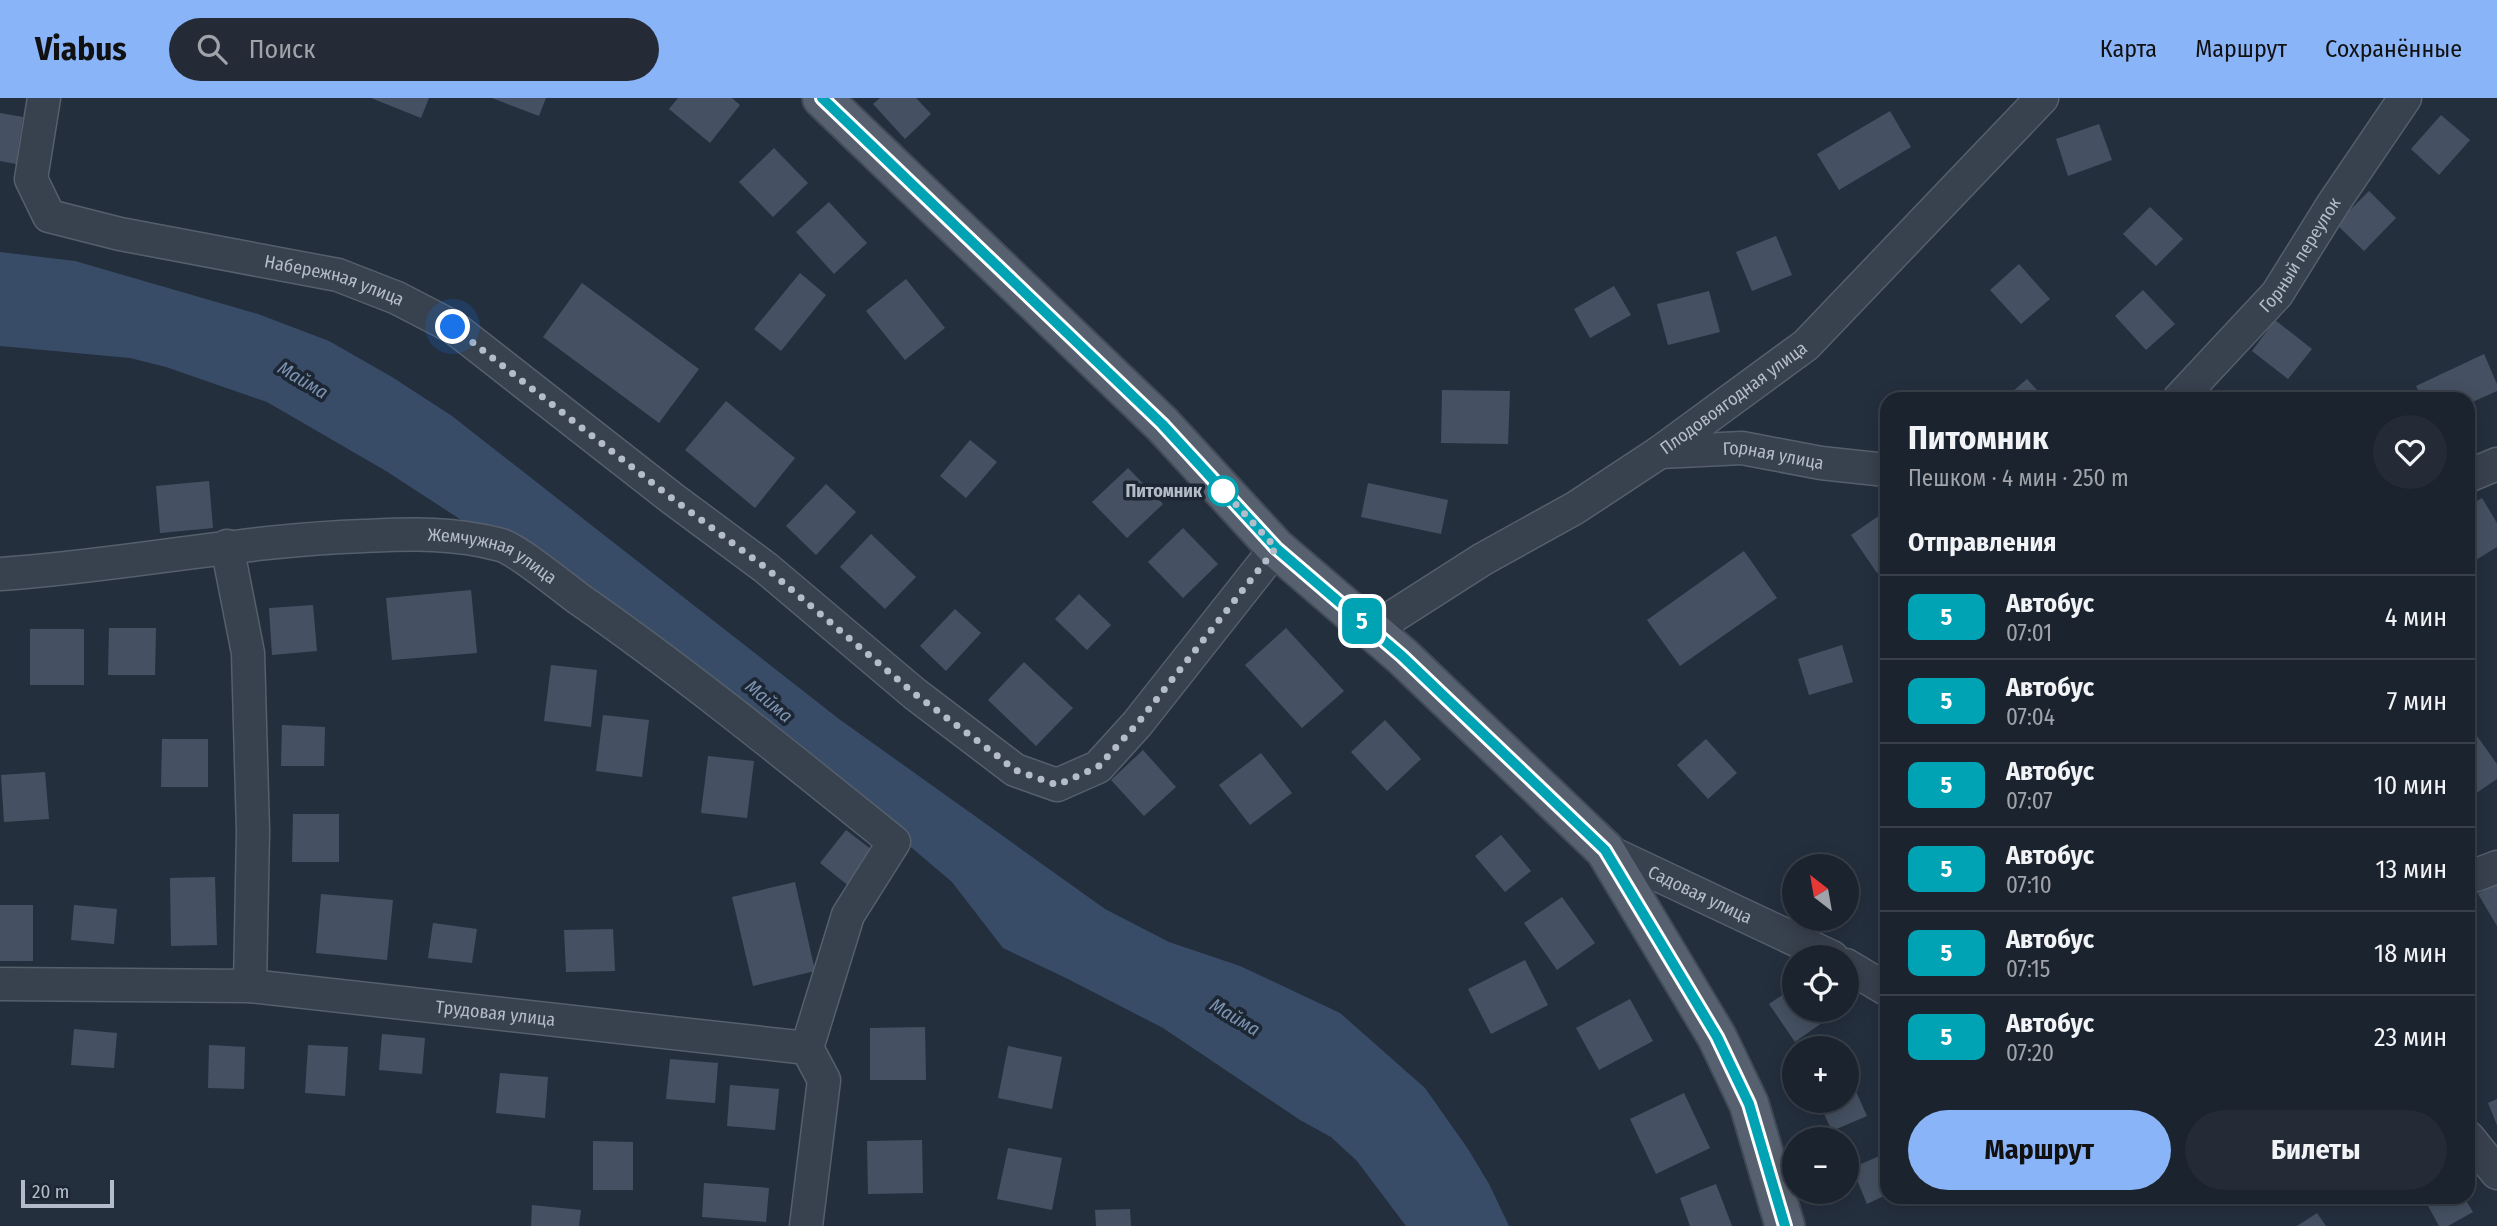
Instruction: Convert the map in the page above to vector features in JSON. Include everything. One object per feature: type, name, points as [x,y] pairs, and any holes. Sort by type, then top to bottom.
[{"type":"main road","points":[[822,98],[1162,424],[1276,548],[1402,656],[1605,850],[1717,1037],[1749,1104],[1785,1226]]},
{"type":"street","name":"Набережная улица","points":[[44,98],[31,179],[49,216],[120,234],[338,275],[397,298],[453,327],[766,568],[915,694],[1015,770],[1057,785],[1098,767],[1137,724],[1276,548]]},
{"type":"street","name":"Плодовоягодная улица","points":[[1372,630],[1483,559],[1575,508],[1660,452],[1806,345],[2042,98]]},
{"type":"street","name":"Горный переулок","points":[[2186,392],[2277,295],[2333,204],[2405,98]]},
{"type":"street","name":"Горная улица","points":[[1660,452],[1742,448],[1821,463],[1880,469]]},
{"type":"street","points":[[2475,473],[2497,464]]},
{"type":"street","name":"Жемчужная улица","points":[[0,574],[330,537],[438,534],[504,546],[717,700],[894,842],[848,915],[807,1048]]},
{"type":"street","points":[[227,547],[248,653],[253,831],[250,986]]},
{"type":"street","name":"Садовая улица","points":[[1605,850],[1807,945]]},
{"type":"street","points":[[2475,875],[2497,867]]},
{"type":"street","points":[[1859,973],[1880,985]]},
{"type":"street","name":"Трудовая улица","points":[[0,984],[250,986],[807,1048]]},
{"type":"street","points":[[806,1226],[824,1080],[807,1048]]},
{"type":"street","points":[[2475,1146],[2497,1173]]},
{"type":"water","name":"Майма","points":[[0,252],[75,261],[258,314],[329,341],[392,377],[452,416],[839,719],[1105,909],[1169,942],[1240,966],[1340,1013],[1425,1088],[1468,1149],[1509,1226],[1406,1226],[1357,1161],[1331,1137],[1300,1120],[1163,1028],[1003,948],[952,882],[735,698],[386,471],[267,402],[166,367],[130,358],[0,346]]},
{"type":"building","points":[[371,98],[429,98],[421,118]]},
{"type":"building","points":[[492,98],[546,98],[539,116]]},
{"type":"building","points":[[678,98],[732,98],[740,105],[710,143],[669,109]]},
{"type":"building","points":[[880,98],[916,98],[931,114],[905,139],[873,104]]},
{"type":"building","points":[[1890,111],[1911,147],[1839,190],[1817,154]]},
{"type":"building","points":[[0,113],[23,117],[16,164],[0,161]]},
{"type":"building","points":[[2441,115],[2470,140],[2439,175],[2411,149]]},
{"type":"building","points":[[2099,124],[2112,160],[2068,176],[2056,139]]},
{"type":"building","points":[[774,148],[808,183],[773,217],[739,182]]},
{"type":"building","points":[[2369,191],[2396,218],[2364,251],[2336,224]]},
{"type":"building","points":[[829,202],[867,243],[834,274],[796,232]]},
{"type":"building","points":[[2150,207],[2183,239],[2156,266],[2123,234]]},
{"type":"building","points":[[1776,236],[1792,275],[1752,291],[1736,252]]},
{"type":"building","points":[[2019,264],[2050,299],[2021,324],[1990,290]]},
{"type":"building","points":[[800,273],[826,295],[781,351],[754,329]]},
{"type":"building","points":[[906,279],[945,328],[905,360],[866,311]]},
{"type":"building","points":[[582,283],[699,369],[659,423],[543,337]]},
{"type":"building","points":[[1614,286],[1631,315],[1590,338],[1574,309]]},
{"type":"building","points":[[2143,290],[2175,324],[2146,350],[2115,316]]},
{"type":"building","points":[[1709,291],[1720,332],[1668,345],[1657,304]]},
{"type":"building","points":[[2275,320],[2312,349],[2288,379],[2252,351]]},
{"type":"building","points":[[2484,354],[2497,384],[2497,391],[2475,401],[2475,392],[2419,392],[2416,386]]},
{"type":"building","points":[[2027,379],[2039,392],[2012,392]]},
{"type":"building","points":[[1442,390],[1510,391],[1508,444],[1441,443]]},
{"type":"building","points":[[726,401],[795,458],[755,508],[685,450]]},
{"type":"building","points":[[970,440],[997,462],[966,498],[940,476]]},
{"type":"building","points":[[1128,468],[1163,504],[1127,538],[1092,502]]},
{"type":"building","points":[[209,481],[213,528],[160,533],[156,486]]},
{"type":"building","points":[[1368,483],[1448,500],[1441,534],[1361,517]]},
{"type":"building","points":[[826,484],[856,512],[816,555],[786,526]]},
{"type":"building","points":[[2482,498],[2497,523],[2497,547],[2475,561],[2475,502]]},
{"type":"building","points":[[1880,515],[1880,571],[1877,573],[1851,535]]},
{"type":"building","points":[[1183,528],[1218,564],[1183,598],[1148,562]]},
{"type":"building","points":[[871,534],[916,577],[885,609],[840,567]]},
{"type":"building","points":[[1744,551],[1777,598],[1680,666],[1647,620]]},
{"type":"building","points":[[471,590],[477,653],[392,660],[386,598]]},
{"type":"building","points":[[1079,594],[1111,625],[1087,650],[1055,619]]},
{"type":"building","points":[[313,605],[317,651],[272,655],[269,608]]},
{"type":"building","points":[[955,609],[981,633],[946,671],[920,646]]},
{"type":"building","points":[[109,628],[156,628],[155,675],[108,675]]},
{"type":"building","points":[[1286,628],[1344,691],[1302,728],[1245,665]]},
{"type":"building","points":[[30,629],[84,629],[84,685],[30,685]]},
{"type":"building","points":[[1842,645],[1853,682],[1809,695],[1798,659]]},
{"type":"building","points":[[1024,662],[1073,708],[1036,746],[988,700]]},
{"type":"building","points":[[551,665],[597,670],[591,727],[544,721]]},
{"type":"building","points":[[603,715],[649,720],[642,777],[596,771]]},
{"type":"building","points":[[1385,720],[1421,759],[1387,791],[1351,752]]},
{"type":"building","points":[[282,725],[325,727],[324,766],[281,766]]},
{"type":"building","points":[[2477,736],[2497,764],[2497,779],[2475,794]]},
{"type":"building","points":[[162,739],[208,739],[208,787],[161,787]]},
{"type":"building","points":[[1706,739],[1737,773],[1708,799],[1677,765]]},
{"type":"building","points":[[1143,750],[1176,787],[1144,816],[1111,780]]},
{"type":"building","points":[[1261,753],[1292,793],[1250,825],[1219,785]]},
{"type":"building","points":[[708,756],[754,761],[747,818],[701,813]]},
{"type":"building","points":[[45,772],[49,819],[4,822],[1,775]]},
{"type":"building","points":[[293,814],[339,814],[339,862],[292,862]]},
{"type":"building","points":[[846,830],[876,853],[850,887],[820,863]]},
{"type":"building","points":[[1501,835],[1531,871],[1505,892],[1475,856]]},
{"type":"building","points":[[215,877],[217,945],[171,946],[170,878]]},
{"type":"building","points":[[795,882],[815,971],[753,986],[732,897]]},
{"type":"building","points":[[2497,882],[2497,926],[2478,894]]},
{"type":"building","points":[[321,894],[393,900],[387,960],[316,953]]},
{"type":"building","points":[[1562,897],[1595,943],[1557,970],[1524,923]]},
{"type":"building","points":[[0,905],[33,905],[33,961],[0,961]]},
{"type":"building","points":[[74,905],[117,909],[114,944],[71,940]]},
{"type":"building","points":[[433,923],[477,929],[472,963],[428,958]]},
{"type":"building","points":[[613,929],[615,971],[566,972],[564,930]]},
{"type":"building","points":[[1525,960],[1548,1005],[1491,1034],[1468,989]]},
{"type":"building","points":[[1782,995],[1782,1022],[1823,1022],[1803,1036],[1791,1036],[1769,1004]]},
{"type":"building","points":[[1630,999],[1653,1041],[1599,1070],[1576,1028]]},
{"type":"building","points":[[925,1027],[926,1080],[870,1080],[870,1028]]},
{"type":"building","points":[[74,1029],[117,1033],[114,1068],[71,1065]]},
{"type":"building","points":[[382,1034],[425,1038],[422,1074],[379,1070]]},
{"type":"building","points":[[209,1045],[245,1047],[244,1089],[208,1088]]},
{"type":"building","points":[[308,1045],[348,1047],[345,1096],[305,1093]]},
{"type":"building","points":[[1008,1046],[1062,1057],[1052,1109],[998,1098]]},
{"type":"building","points":[[670,1059],[718,1063],[715,1103],[666,1099]]},
{"type":"building","points":[[500,1073],[548,1077],[545,1118],[496,1113]]},
{"type":"building","points":[[730,1085],[779,1089],[775,1130],[727,1126]]},
{"type":"building","points":[[1684,1093],[1710,1148],[1656,1174],[1630,1119]]},
{"type":"building","points":[[1859,1098],[1867,1116],[1841,1127],[1830,1127],[1824,1113],[1859,1113]]},
{"type":"building","points":[[2497,1099],[2497,1125],[2488,1103]]},
{"type":"building","points":[[922,1140],[923,1193],[868,1194],[867,1141]]},
{"type":"building","points":[[593,1141],[633,1142],[633,1190],[593,1190]]},
{"type":"building","points":[[1008,1148],[1062,1158],[1052,1210],[997,1199]]},
{"type":"building","points":[[1880,1156],[1880,1198],[1867,1204],[1859,1185],[1859,1165]]},
{"type":"building","points":[[704,1183],[769,1188],[766,1222],[702,1217]]},
{"type":"building","points":[[1716,1184],[1732,1226],[1690,1226],[1680,1198]]},
{"type":"building","points":[[2427,1204],[2468,1204],[2473,1212],[2448,1226],[2439,1226]]},
{"type":"building","points":[[532,1205],[581,1210],[579,1226],[531,1226]]},
{"type":"building","points":[[1130,1209],[1131,1226],[1096,1226],[1095,1210]]},
{"type":"building","points":[[2317,1213],[2326,1226],[2297,1226]]},
{"type":"bus line","name":"5","points":[[822,98],[1162,424],[1276,548],[1402,656],[1605,850],[1717,1037],[1749,1104],[1785,1226]]},
{"type":"place","name":"Питомник","points":[[1223,491]]},
{"type":"route","points":[[453,327],[766,568],[915,694],[1015,770],[1057,785],[1098,767],[1137,724],[1276,548],[1219,486],[1223,491]]}]
